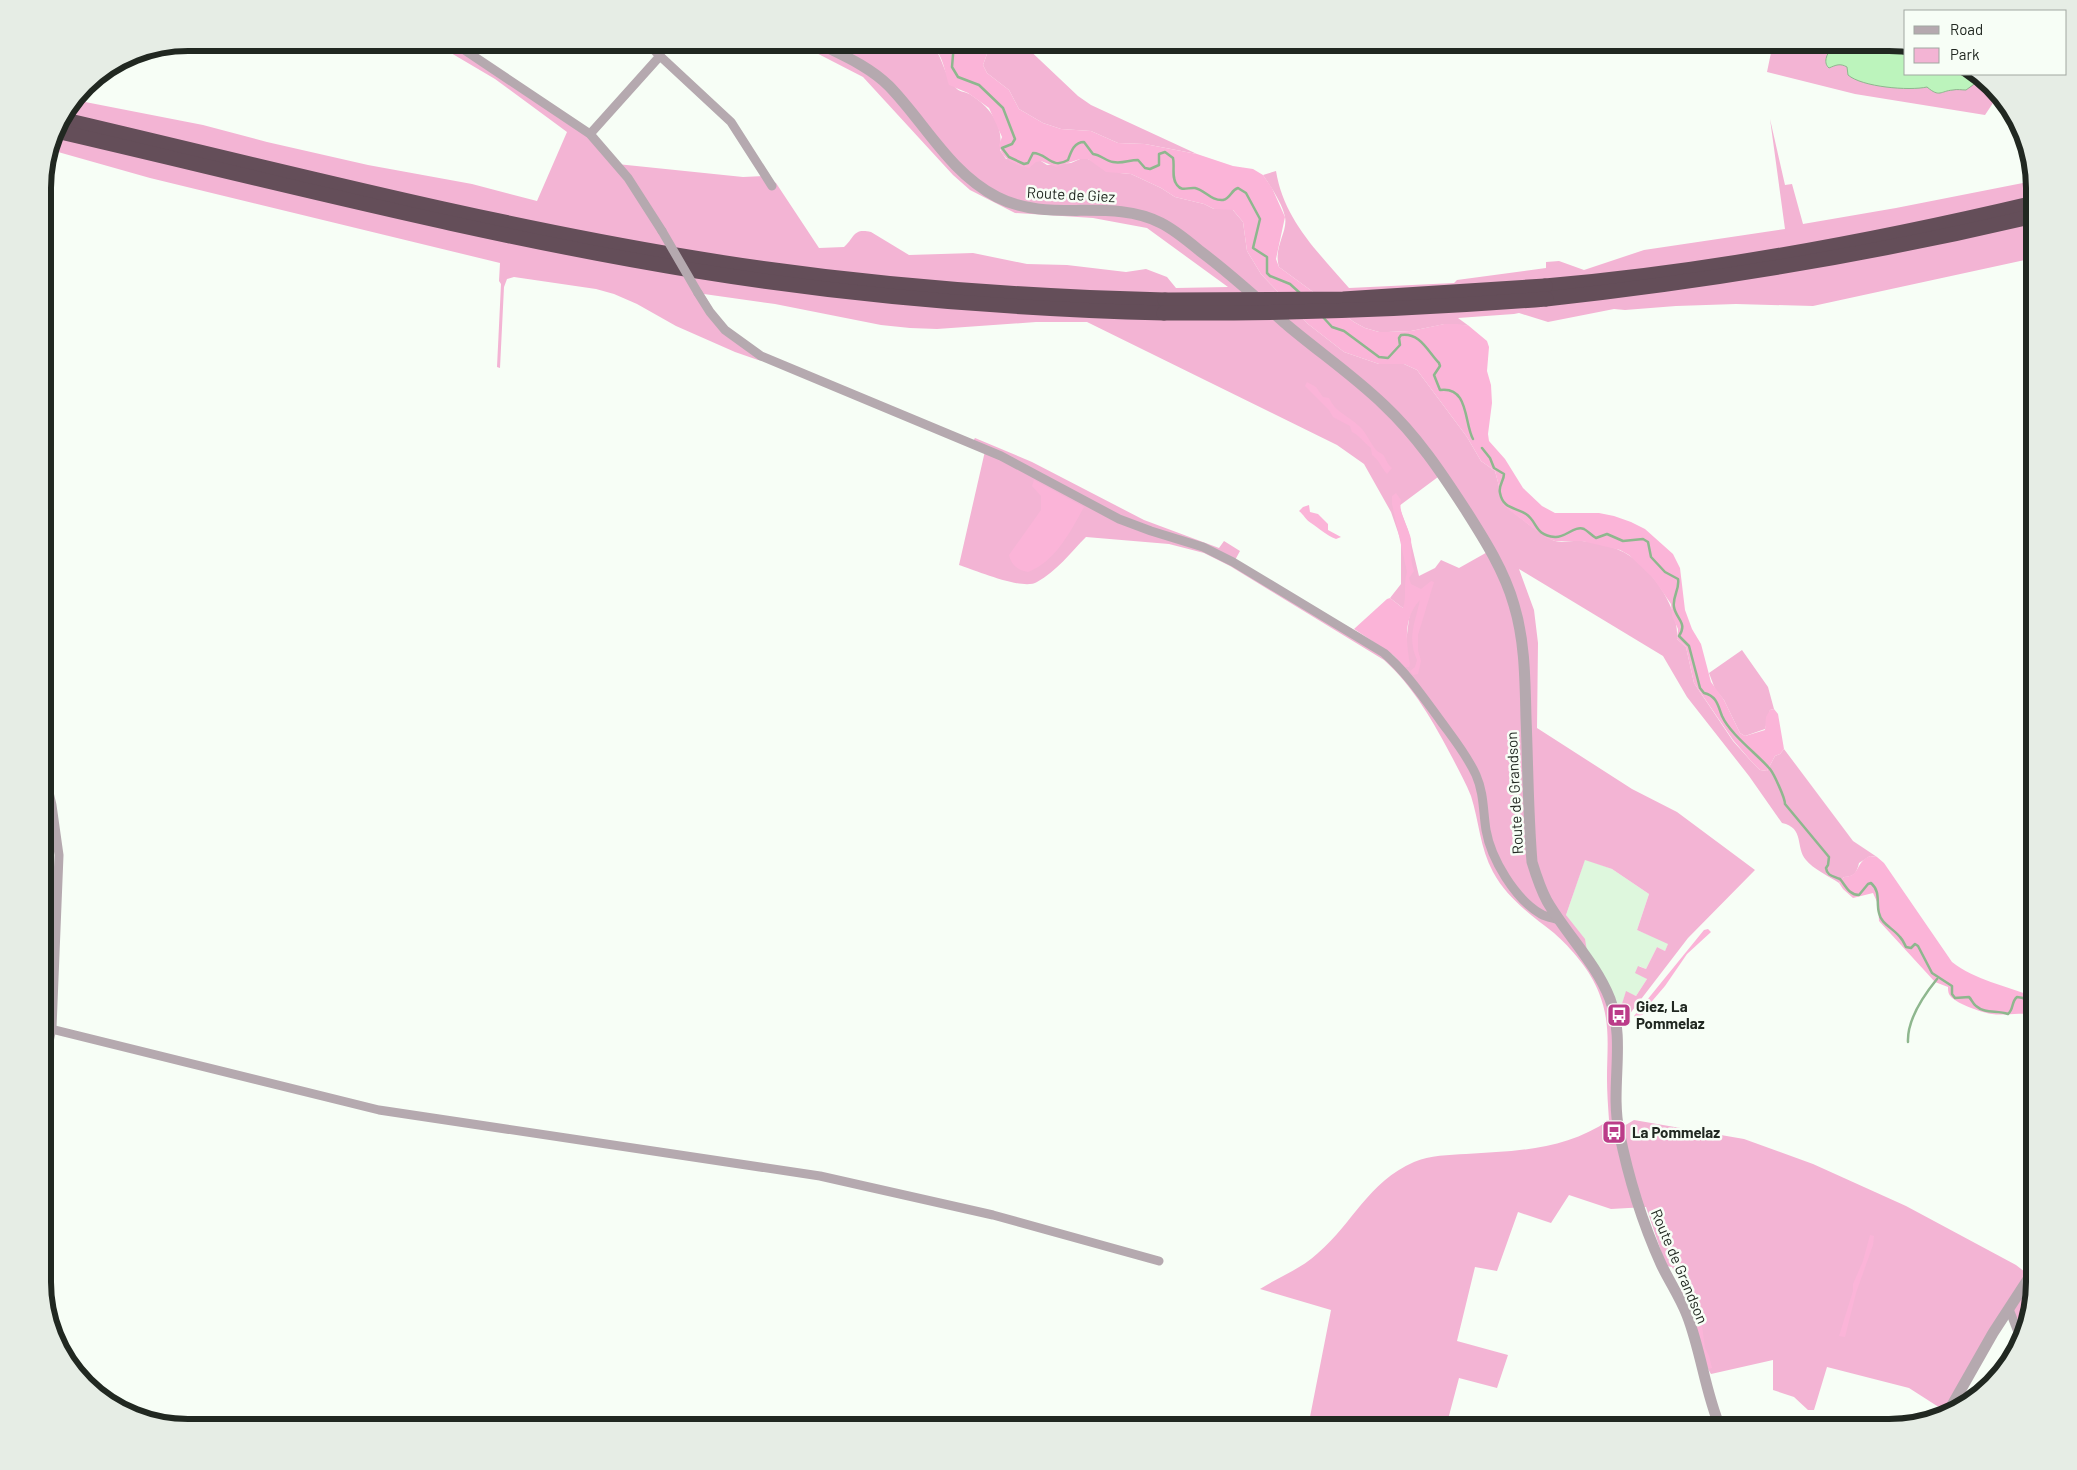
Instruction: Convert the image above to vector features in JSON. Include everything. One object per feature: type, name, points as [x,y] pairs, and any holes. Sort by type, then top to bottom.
[{"type":"highway","points":[[69,121],[472,215],[685,257],[831,277],[934,288],[1164,306]]},
{"type":"highway","points":[[63,133],[406,213],[571,248],[698,271],[827,289],[932,300],[1066,309],[1164,306],[1345,311],[1445,306],[1808,251],[1947,224],[2026,205]]},
{"type":"highway","points":[[1545,292],[1677,284],[1811,263],[1949,236],[2026,218]]},
{"type":"street","points":[[469,52],[590,134],[628,178],[710,312],[725,330],[761,356],[1001,456],[1119,519],[1151,531],[1204,546],[1234,562],[1384,653],[1418,690],[1470,762],[1481,789],[1486,832],[1493,856],[1508,882],[1526,903],[1542,915],[1559,920]]},
{"type":"street","points":[[656,52],[731,122],[772,186]]},
{"type":"street","name":"Route de Giez","points":[[836,52],[864,66],[882,80],[904,103],[945,155],[985,190],[1018,205],[1048,210],[1123,212],[1160,222],[1232,275],[1310,344]]},
{"type":"street","points":[[590,134],[660,56]]},
{"type":"street","name":"Route de Grandson","points":[[1310,344],[1353,378],[1409,430],[1437,466],[1491,550],[1506,582],[1519,622],[1525,663],[1532,862],[1541,890],[1559,920],[1598,974],[1610,1000],[1617,1031],[1614,1096],[1618,1130],[1624,1154],[1648,1234],[1687,1315],[1717,1419]]},
{"type":"street","points":[[52,805],[59,849],[52,953]]},
{"type":"street","points":[[52,1029],[379,1110],[828,1178],[992,1215],[1159,1261]]},
{"type":"street","points":[[1954,1402],[2026,1283]]},
{"type":"street","points":[[2009,1309],[2017,1329]]},
{"type":"shaded area","points":[[1830,51],[1851,53],[1865,51],[1904,52],[1904,75],[1964,75],[1976,83],[1966,90],[1940,93],[1927,87],[1898,88],[1874,85],[1848,75],[1847,67],[1845,66],[1838,65],[1829,68],[1826,63]]},
{"type":"shaded area","points":[[937,52],[988,52],[983,65],[987,73],[1009,90],[1019,109],[1043,123],[1061,129],[1091,131],[1118,143],[1145,144],[1197,154],[1233,166],[1253,169],[1263,175],[1272,188],[1285,217],[1276,259],[1279,267],[1365,328],[1379,332],[1388,332],[1411,331],[1444,324],[1458,324],[1469,326],[1487,341],[1489,347],[1487,371],[1491,385],[1492,403],[1488,434],[1489,441],[1505,459],[1523,488],[1542,506],[1555,513],[1599,513],[1631,522],[1645,529],[1673,554],[1680,568],[1685,610],[1692,629],[1701,644],[1711,682],[1724,700],[1740,733],[1745,736],[1765,730],[1766,717],[1770,710],[1774,709],[1778,714],[1784,749],[1775,756],[1767,771],[1760,770],[1733,740],[1694,683],[1686,647],[1677,639],[1678,629],[1672,616],[1671,604],[1653,578],[1629,555],[1620,550],[1582,541],[1555,541],[1546,538],[1504,506],[1495,471],[1481,461],[1467,437],[1417,370],[1404,364],[1379,364],[1344,352],[1308,324],[1261,274],[1247,251],[1243,222],[1233,210],[1214,209],[1204,204],[1175,197],[1131,174],[1106,172],[1088,159],[1080,159],[1056,167],[1041,161],[1036,162],[1029,168],[1010,161],[1003,154],[999,145],[1002,137],[989,108],[968,93],[949,85]]},
{"type":"shaded area","points":[[1307,382],[1316,387],[1323,397],[1329,398],[1338,410],[1362,429],[1377,451],[1383,455],[1392,468],[1387,474],[1372,455],[1371,448],[1352,432],[1350,426],[1333,417],[1329,410],[1305,386]]},
{"type":"shaded area","points":[[1034,480],[1084,507],[1061,545],[1047,561],[1028,572],[1021,570],[1011,562],[1009,555],[1041,510],[1041,496],[1032,486]]},
{"type":"shaded area","points":[[1396,493],[1401,500],[1402,515],[1411,539],[1414,571],[1409,578],[1411,584],[1421,589],[1431,581],[1434,582],[1418,635],[1418,650],[1421,661],[1418,674],[1413,675],[1410,671],[1415,667],[1417,660],[1412,637],[1420,600],[1408,622],[1407,647],[1409,667],[1405,667],[1393,655],[1354,629],[1387,599],[1390,598],[1403,608],[1407,572],[1392,504],[1392,496]]},
{"type":"shaded area","points":[[1309,505],[1310,512],[1318,514],[1328,524],[1328,530],[1341,537],[1336,539],[1323,532],[1299,511]]},
{"type":"shaded area","points":[[1870,856],[1877,857],[1884,863],[1952,962],[1971,974],[2026,994],[2026,1014],[1992,1014],[1975,1010],[1956,1001],[1949,994],[1948,987],[1935,982],[1879,921],[1878,904],[1873,893],[1853,898],[1839,883],[1844,877],[1853,874],[1865,859]]},
{"type":"shaded area","points":[[1585,859],[1612,869],[1649,894],[1637,930],[1669,943],[1665,951],[1657,947],[1646,969],[1639,966],[1647,979],[1636,996],[1626,992],[1619,1013],[1622,1024],[1617,1031],[1566,915]]},
{"type":"shaded area","points":[[1708,929],[1711,932],[1687,954],[1665,986],[1647,1007],[1645,1013],[1637,1018],[1634,1016],[1704,930]]},
{"type":"shaded area","points":[[1870,1235],[1874,1236],[1873,1245],[1856,1293],[1845,1337],[1839,1336],[1853,1291],[1853,1284],[1863,1261]]},
{"type":"shaded area","points":[[1682,1287],[1694,1302],[1701,1318],[1705,1348],[1712,1368],[1708,1369],[1690,1308],[1680,1289]]},
{"type":"green space","points":[[1771,51],[1904,52],[1904,75],[1964,75],[1986,91],[1994,101],[1985,115],[1855,94],[1767,72]]},
{"type":"green space","points":[[449,52],[467,52],[590,134],[617,164],[743,177],[764,176],[776,183],[819,248],[844,247],[854,235],[860,231],[865,231],[871,232],[909,255],[973,253],[1027,264],[1067,265],[1126,272],[1146,269],[1167,277],[1176,288],[1228,287],[1147,228],[1093,218],[1015,213],[970,190],[953,175],[863,77],[814,52],[937,52],[948,77],[958,90],[978,100],[994,118],[1000,133],[1000,150],[1006,159],[1041,161],[1047,165],[1088,159],[1120,173],[1131,174],[1175,197],[1204,204],[1214,209],[1232,209],[1243,222],[1247,251],[1261,274],[1308,324],[1344,352],[1379,364],[1404,364],[1417,370],[1467,437],[1481,461],[1495,471],[1504,505],[1550,539],[1561,542],[1582,541],[1606,545],[1630,556],[1641,565],[1651,575],[1668,600],[1677,627],[1677,639],[1686,647],[1694,683],[1733,741],[1760,770],[1767,771],[1775,756],[1784,749],[1853,841],[1877,857],[1870,856],[1859,863],[1854,873],[1844,877],[1839,883],[1812,866],[1803,855],[1797,833],[1789,825],[1782,823],[1749,776],[1687,697],[1663,656],[1519,569],[1534,610],[1538,643],[1537,728],[1632,789],[1677,812],[1755,870],[1688,938],[1622,1024],[1619,1013],[1626,991],[1636,996],[1647,979],[1635,973],[1638,966],[1646,969],[1657,947],[1665,951],[1668,944],[1637,930],[1649,894],[1612,869],[1585,860],[1566,915],[1585,939],[1587,951],[1610,1000],[1619,1129],[1634,1120],[1744,1139],[1813,1164],[1906,1206],[2016,1265],[2026,1273],[2023,1309],[2017,1329],[2009,1310],[1955,1402],[1940,1408],[1909,1388],[1827,1367],[1814,1410],[1808,1410],[1794,1397],[1773,1390],[1773,1360],[1711,1374],[1690,1308],[1680,1289],[1682,1287],[1672,1267],[1666,1266],[1646,1207],[1611,1209],[1569,1195],[1551,1223],[1518,1212],[1497,1271],[1475,1267],[1457,1341],[1508,1355],[1497,1388],[1459,1378],[1448,1419],[1310,1419],[1331,1310],[1260,1289],[1311,1259],[1330,1241],[1385,1180],[1398,1170],[1414,1162],[1440,1156],[1504,1152],[1540,1147],[1576,1138],[1609,1120],[1607,1025],[1599,993],[1586,968],[1574,953],[1554,933],[1520,906],[1505,890],[1493,872],[1485,854],[1474,805],[1465,782],[1431,719],[1405,682],[1384,660],[1230,566],[1204,553],[1169,544],[1086,537],[1051,573],[1030,584],[1010,582],[959,565],[985,451],[971,444],[975,438],[1032,462],[1144,520],[1219,548],[1224,541],[1240,551],[1234,562],[1361,634],[1397,659],[1406,642],[1410,611],[1390,598],[1401,584],[1401,541],[1391,512],[1364,464],[1337,445],[1087,322],[1036,322],[937,329],[910,328],[881,325],[775,304],[704,294],[725,330],[775,362],[758,360],[735,352],[676,326],[637,304],[614,294],[596,289],[514,277],[507,279],[504,287],[500,368],[497,367],[501,284],[499,281],[500,263],[150,178],[57,152],[65,128],[82,101],[203,125],[368,165],[472,184],[537,201],[567,132],[495,79]],"holes":[[[1442,474],[1491,550],[1459,568],[1441,560],[1435,568],[1419,576],[1408,530],[1399,506]]]},
{"type":"green space","points":[[988,52],[1031,52],[1078,96],[1091,105],[1197,154],[1145,144],[1118,143],[1091,131],[1061,129],[1043,123],[1019,109],[1009,90],[987,73],[983,65]]},
{"type":"green space","points":[[1770,119],[1785,185],[1792,184],[1803,224],[2025,182],[2026,260],[1813,306],[1736,304],[1614,309],[1548,322],[1519,313],[1458,318],[1469,326],[1445,324],[1411,331],[1379,332],[1354,322],[1279,267],[1278,253],[1285,217],[1279,201],[1263,175],[1276,171],[1280,189],[1294,220],[1314,248],[1349,288],[1454,283],[1457,280],[1546,268],[1546,262],[1559,261],[1584,270],[1644,250],[1785,229]]},
{"type":"green space","points":[[1742,650],[1768,687],[1774,709],[1770,710],[1765,729],[1745,736],[1740,733],[1724,700],[1715,689],[1709,673]]},
{"type":"waterway","points":[[953,52],[952,67],[958,77],[979,85],[1003,108],[1015,139],[1012,144],[1002,148],[1009,157],[1024,164],[1028,163],[1033,153],[1053,162],[1062,163],[1068,160],[1075,146],[1084,142],[1093,154],[1119,163],[1138,160],[1145,168],[1150,169],[1159,165],[1159,154],[1165,152],[1173,158],[1174,179],[1179,187],[1185,189],[1195,188],[1219,200],[1226,199],[1238,188],[1246,193],[1260,219],[1253,248],[1267,257],[1267,273],[1270,276],[1290,284],[1301,294]]},
{"type":"waterway","points":[[1322,316],[1332,327],[1344,331],[1379,357],[1388,358],[1400,345],[1399,338],[1401,335],[1413,337],[1423,344],[1439,363],[1440,366],[1434,375],[1440,390],[1449,390],[1461,400],[1473,439]]},
{"type":"waterway","points":[[1482,448],[1490,458],[1494,468],[1504,474],[1500,486],[1504,502],[1530,517],[1543,534],[1559,537],[1581,528],[1596,538],[1607,534],[1623,541],[1643,539],[1648,542],[1651,557],[1665,572],[1678,579],[1674,603],[1675,611],[1682,624],[1679,636],[1689,646],[1700,688],[1704,693],[1712,696],[1731,730],[1770,769],[1779,786],[1785,804],[1829,857],[1826,868],[1828,873],[1840,879],[1848,890],[1856,895],[1859,895],[1871,883],[1876,890],[1878,909],[1882,920],[1901,938],[1906,947],[1911,948],[1915,944],[1918,946],[1932,973],[1952,986],[1952,994],[1955,998],[1969,997],[1980,1008],[2008,1014],[2017,997],[2023,998],[2026,1002]]},
{"type":"waterway","points":[[1908,1042],[1908,1034],[1913,1017],[1927,992],[1937,979]]},
{"type":"place","name":"Giez, La Pommelaz","points":[[1619,1015]]},
{"type":"place","name":"La Pommelaz","points":[[1614,1132]]}]
